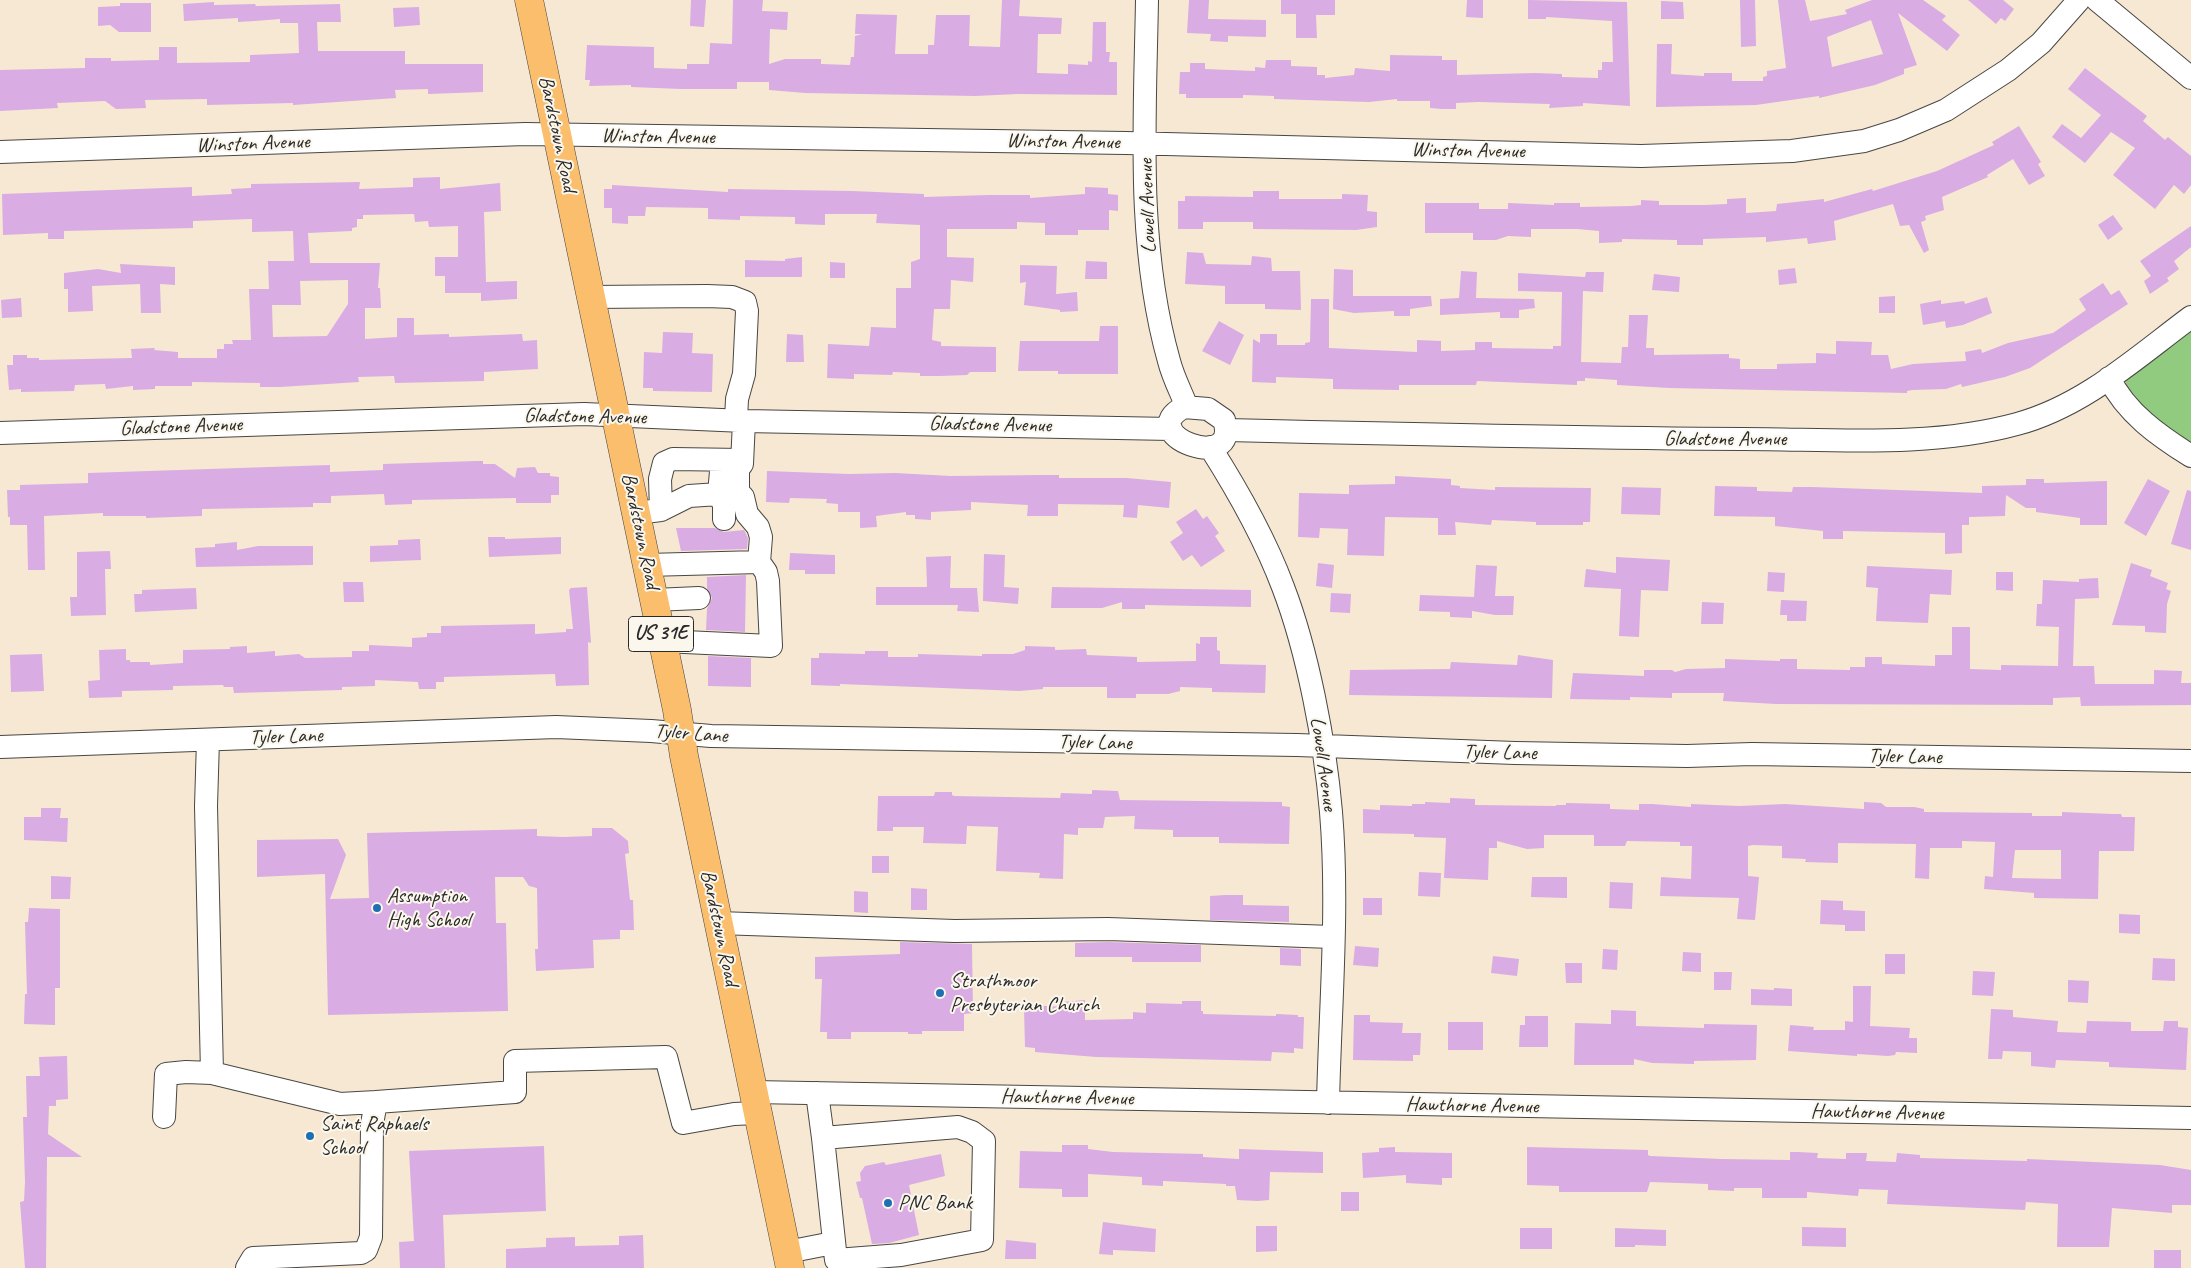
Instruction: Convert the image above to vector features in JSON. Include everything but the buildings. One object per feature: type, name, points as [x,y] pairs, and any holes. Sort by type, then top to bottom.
[{"type":"main road","name":"Bardstown Road","points":[[528,0],[616,414],[649,511],[647,565],[718,923],[788,1260]]},
{"type":"street","name":"Lowell Avenue","points":[[1146,0],[1145,144],[1147,239],[1152,286],[1169,363],[1186,407]]},
{"type":"street","name":"Winston Avenue","points":[[0,152],[525,134],[1145,144],[1641,156],[1792,151],[1864,140],[1899,130],[1938,113],[1979,90],[2041,43],[2079,0]]},
{"type":"street","points":[[2097,0],[2191,78]]},
{"type":"street","points":[[591,298],[732,297],[745,302],[747,311],[744,374],[737,399],[740,421],[736,461],[738,492],[743,497],[748,514],[758,527],[761,537],[759,562],[766,572],[768,581],[771,656],[663,641]]},
{"type":"street","name":"Gladstone Avenue","points":[[1227,430],[1636,438],[1932,438],[2017,424],[2061,409],[2109,378],[2191,317]]},
{"type":"street","points":[[2109,378],[2123,402],[2143,421],[2191,456]]},
{"type":"street","points":[[1186,407],[1202,408],[1218,415],[1224,420],[1227,430],[1222,441],[1210,447],[1198,448],[1176,438],[1171,429],[1173,416],[1177,411],[1186,407]]},
{"type":"street","name":"Gladstone Avenue","points":[[0,434],[616,414],[648,418],[740,421],[1171,429]]},
{"type":"street","name":"Lowell Avenue","points":[[1210,447],[1261,537],[1283,587],[1298,634],[1322,746],[1331,812],[1332,937],[1328,1103]]},
{"type":"street","points":[[649,511],[664,463],[673,459],[736,461]]},
{"type":"street","points":[[719,494],[736,461]]},
{"type":"street","points":[[649,511],[689,496],[719,494]]},
{"type":"street","points":[[719,494],[724,505],[724,519]]},
{"type":"street","points":[[647,565],[759,562]]},
{"type":"street","points":[[654,600],[699,598]]},
{"type":"street","name":"Tyler Lane","points":[[0,747],[556,727],[792,738],[1322,746],[1534,754],[1687,756],[1752,754],[2191,761]]},
{"type":"street","points":[[208,740],[206,806],[212,1073]]},
{"type":"street","points":[[718,923],[955,932],[1108,929],[1332,937]]},
{"type":"street","name":"Hawthorne Avenue","points":[[376,1102],[515,1092],[515,1061],[666,1057],[683,1123],[734,1114],[755,1103],[817,1094],[2191,1118]]},
{"type":"street","points":[[164,1117],[166,1074],[186,1072],[212,1073],[340,1104],[376,1102],[372,1124],[371,1237],[366,1250],[361,1253],[253,1258],[247,1268]]},
{"type":"street","points":[[817,1094],[836,1260],[902,1255],[982,1240],[984,1141],[972,1132],[958,1127],[823,1138]]},
{"type":"street","points":[[931,1096],[933,1129]]},
{"type":"street","points":[[788,1260],[833,1243]]},
{"type":"green space","points":[[2191,329],[2191,449],[2141,408],[2127,388],[2125,378]]},
{"type":"place","name":"Assumption High School","points":[[377,908]]},
{"type":"place","name":"Strathmoor Presbyterian Church","points":[[940,993]]},
{"type":"place","name":"Saint Raphaels School","points":[[310,1136]]},
{"type":"place","name":"PNC Bank","points":[[888,1203]]}]
